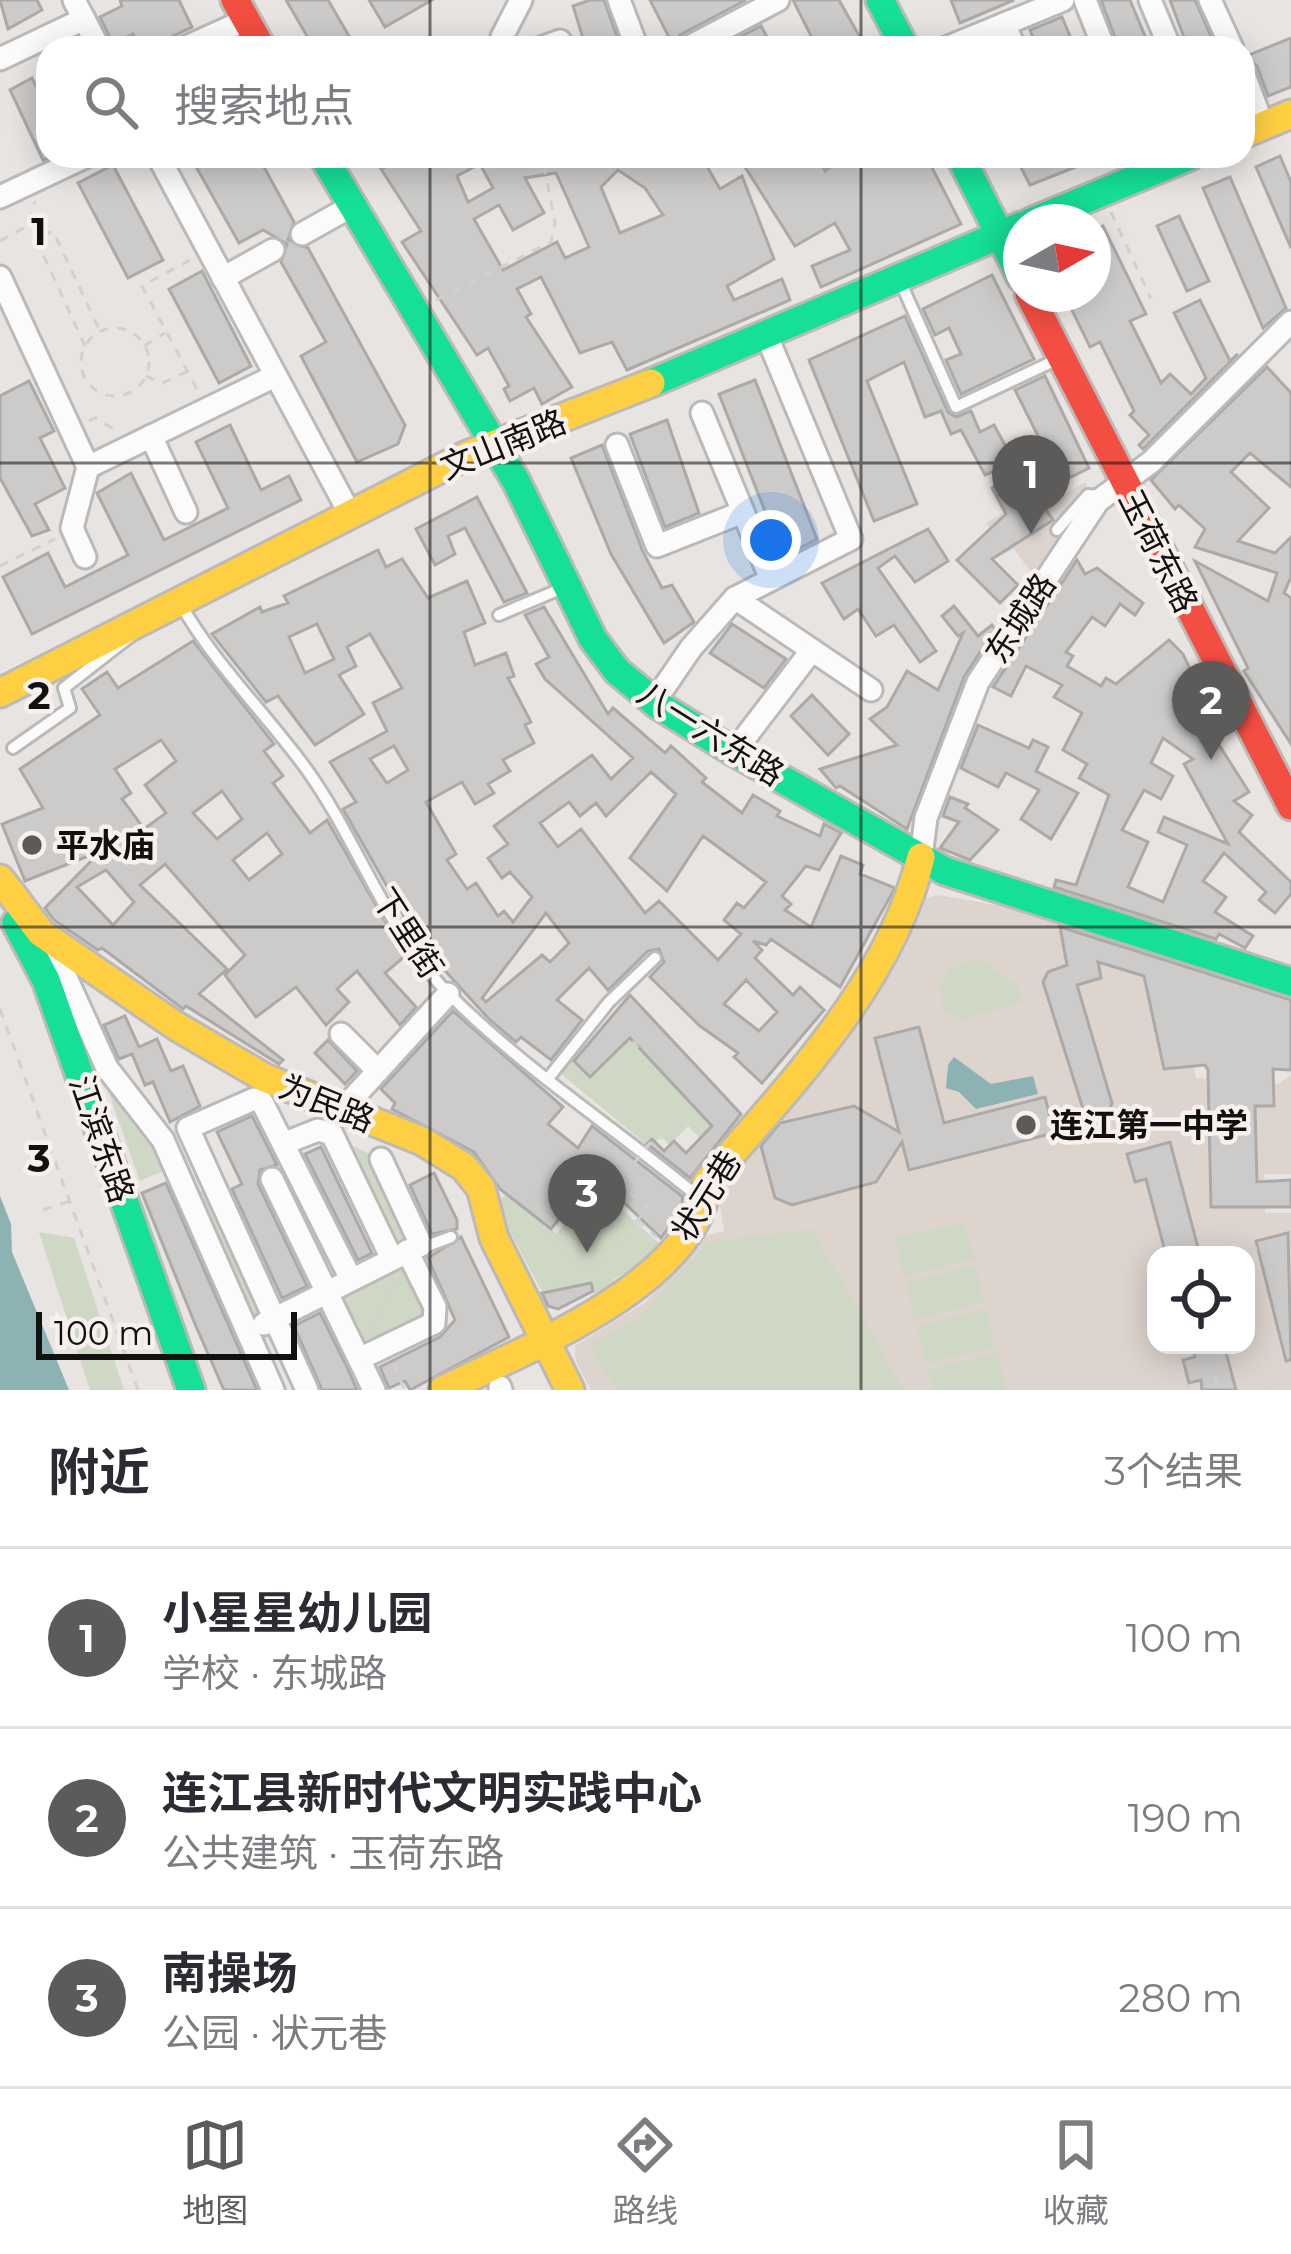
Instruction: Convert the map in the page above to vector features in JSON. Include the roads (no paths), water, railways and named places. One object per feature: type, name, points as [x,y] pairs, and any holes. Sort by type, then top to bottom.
[{"type":"street","points":[[503,36],[521,0]]},
{"type":"street","points":[[619,0],[632,36]]},
{"type":"street","points":[[710,36],[778,0]]},
{"type":"street","points":[[880,0],[899,36]]},
{"type":"street","points":[[975,36],[1004,24],[1024,7],[1063,0]]},
{"type":"street","points":[[1084,0],[1099,36]]},
{"type":"street","points":[[1150,0],[1165,36]]},
{"type":"street","points":[[1210,0],[1226,36]]},
{"type":"street","points":[[45,36],[79,9],[93,36]]},
{"type":"street","points":[[202,36],[241,10]]},
{"type":"street","points":[[1004,24],[1010,36]]},
{"type":"street","points":[[0,59],[36,43]]},
{"type":"street","points":[[1255,129],[1291,114]]},
{"type":"street","points":[[2,193],[62,168]]},
{"type":"street","points":[[164,168],[350,514]]},
{"type":"street","name":"八一六东路","points":[[330,168],[493,446],[593,640],[616,671],[654,702],[734,752],[933,864],[1291,982]]},
{"type":"street","points":[[968,168],[1003,220]]},
{"type":"street","points":[[1074,204],[1161,168]]},
{"type":"street","points":[[302,234],[352,206]]},
{"type":"street","name":"文山南路","points":[[0,693],[493,446],[1003,233]]},
{"type":"street","points":[[223,278],[273,250]]},
{"type":"street","points":[[0,277],[88,467],[73,531],[86,557]]},
{"type":"street","name":"玉荷东路","points":[[1038,312],[1112,488],[1291,806]]},
{"type":"street","name":"东城路","points":[[933,864],[926,818],[978,682],[1112,488],[1151,462],[1291,322]]},
{"type":"street","points":[[654,702],[691,648],[735,598],[850,539],[766,334]]},
{"type":"street","points":[[88,467],[202,405],[275,376]]},
{"type":"street","points":[[702,413],[770,577]]},
{"type":"street","points":[[151,436],[186,512]]},
{"type":"street","points":[[617,446],[657,546],[743,512]]},
{"type":"street","points":[[735,598],[871,690]]},
{"type":"street","points":[[734,752],[812,650]]},
{"type":"street","name":"状元巷","points":[[443,1390],[646,1278],[706,1204],[707,1182],[727,1148],[877,967],[933,864]]},
{"type":"street","name":"为民路","points":[[0,879],[49,940],[212,1048],[276,1083],[422,1141],[472,1174],[486,1201],[494,1238],[570,1390]]},
{"type":"street","name":"江滨东路","points":[[0,893],[46,980],[191,1390]]},
{"type":"street","points":[[49,940],[94,1044],[163,1140],[273,1390]]},
{"type":"street","points":[[343,1109],[448,994]]},
{"type":"street","points":[[341,1034],[378,1071]]},
{"type":"street","points":[[308,1390],[188,1128],[254,1100],[269,1111],[351,1279]]},
{"type":"street","points":[[285,1143],[318,1130],[332,1134],[436,1307],[434,1322],[359,1359]]},
{"type":"street","points":[[380,1159],[407,1252]]},
{"type":"street","points":[[186,1190],[211,1179]]},
{"type":"street","points":[[272,1179],[374,1390]]},
{"type":"street","points":[[247,1332],[407,1252]]},
{"type":"lane","points":[[898,278],[956,407],[1061,358]]},
{"type":"lane","points":[[1057,530],[1088,495],[1112,488]]},
{"type":"lane","points":[[499,615],[568,586]]},
{"type":"lane","name":"下里街","points":[[178,600],[234,685],[305,767],[353,841],[391,918],[448,994],[706,1204]]},
{"type":"lane","points":[[14,748],[70,708],[64,688],[124,645],[150,614]]},
{"type":"lane","points":[[550,1076],[609,1001],[655,958]]},
{"type":"lane","points":[[407,1252],[424,1251],[451,1237]]},
{"type":"water","points":[[954,1057],[991,1084],[1033,1076],[1038,1094],[976,1109],[959,1092],[946,1088],[948,1065]]},
{"type":"water","points":[[0,1196],[11,1224],[12,1252],[69,1390],[0,1390]]},
{"type":"place","name":"小星星幼儿园","points":[[1031,534]]},
{"type":"place","name":"连江县新时代文明实践中心","points":[[1211,760]]},
{"type":"place","name":"平水庙","points":[[32,845]]},
{"type":"place","name":"连江第一中学","points":[[1026,1125]]},
{"type":"place","name":"南操场","points":[[587,1253]]}]
